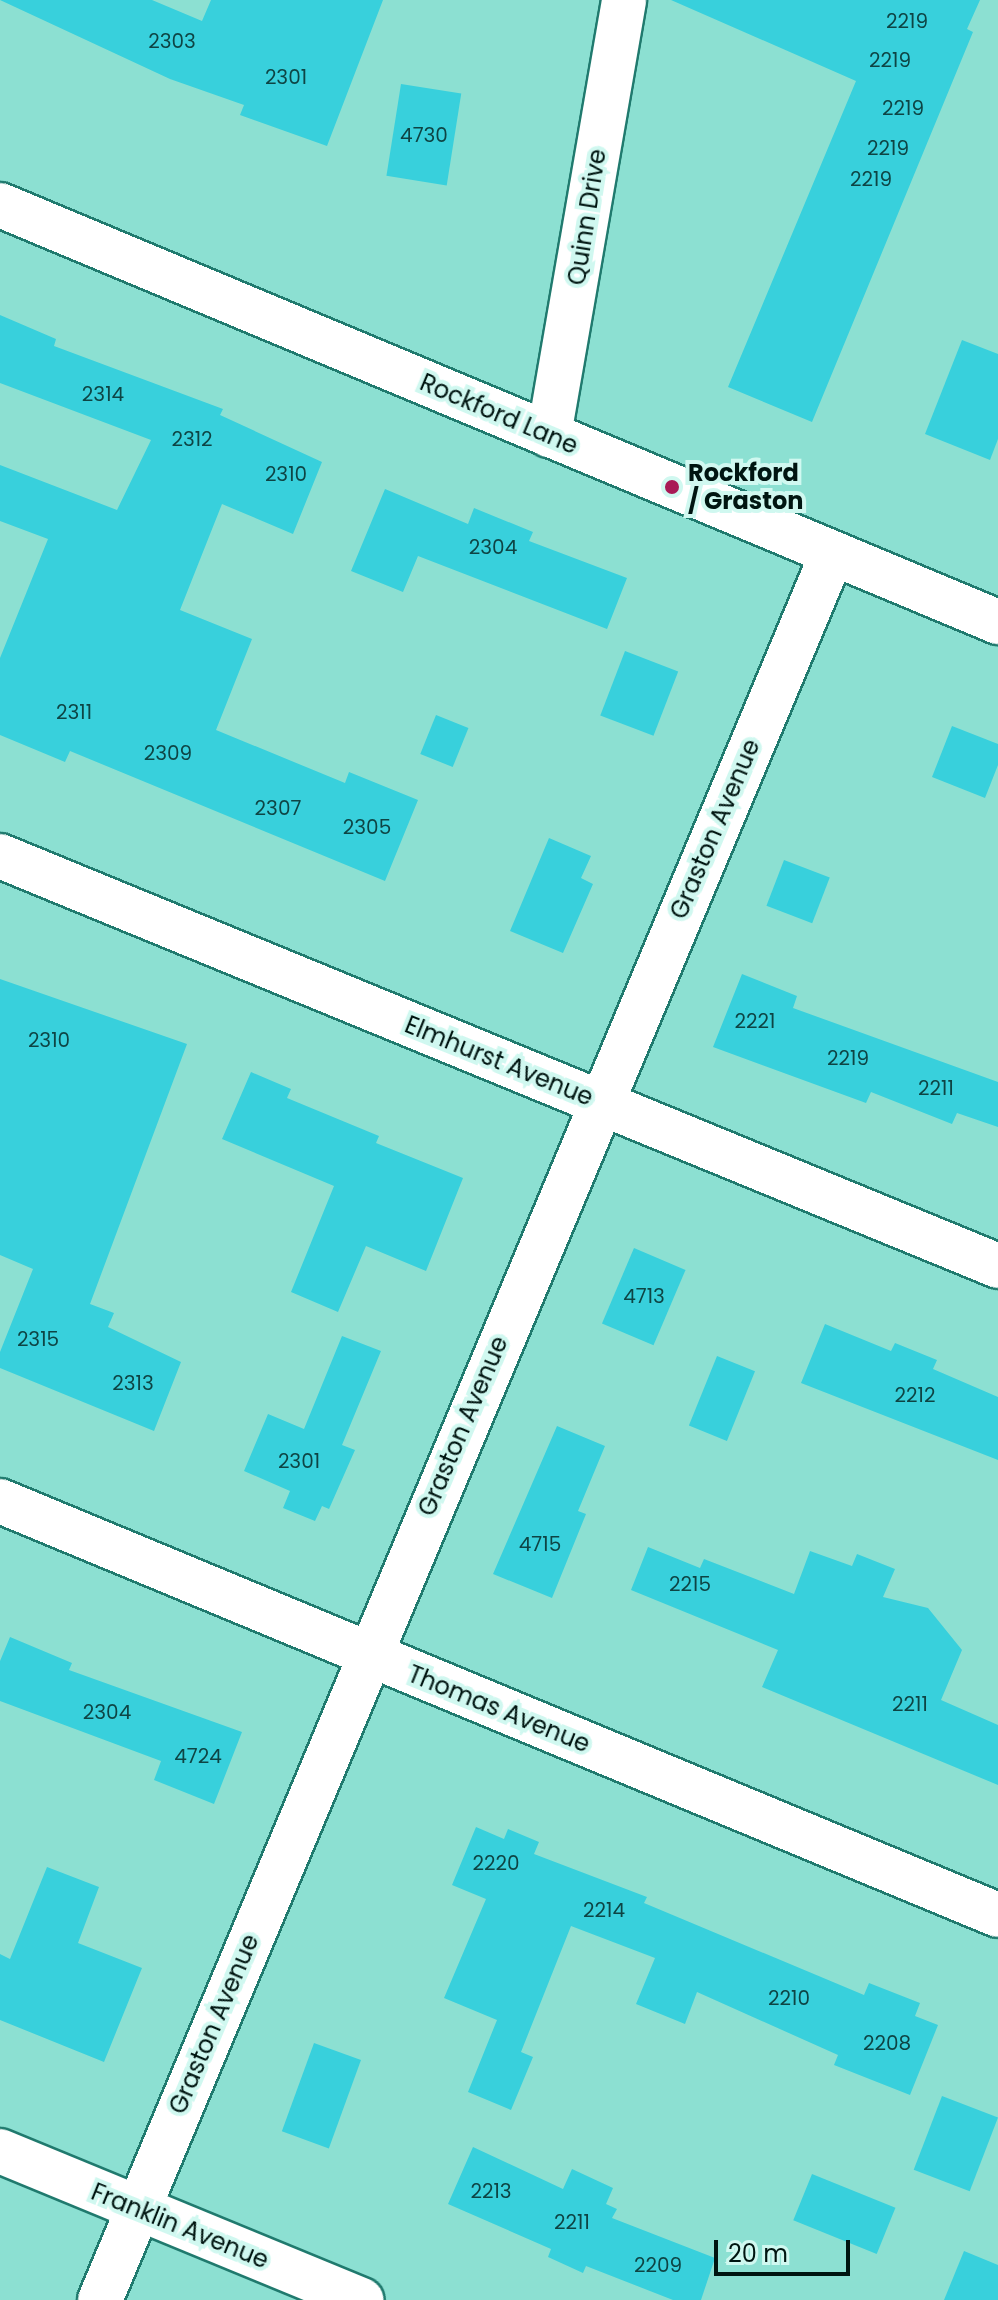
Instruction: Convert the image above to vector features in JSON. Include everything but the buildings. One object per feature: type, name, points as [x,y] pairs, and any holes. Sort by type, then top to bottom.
[{"type":"street","name":"Quinn Drive","points":[[549,435],[624,0]]},
{"type":"street","name":"Rockford Lane","points":[[0,205],[998,622]]},
{"type":"street","name":"Graston Avenue","points":[[100,2300],[367,1654],[832,554]]},
{"type":"street","name":"Elmhurst Avenue","points":[[0,856],[998,1266]]},
{"type":"street","name":"Thomas Avenue","points":[[0,1501],[998,1915]]},
{"type":"street","name":"Franklin Avenue","points":[[0,2151],[362,2300]]},
{"type":"place","name":"Rockford / Graston","points":[[672,487]]}]
